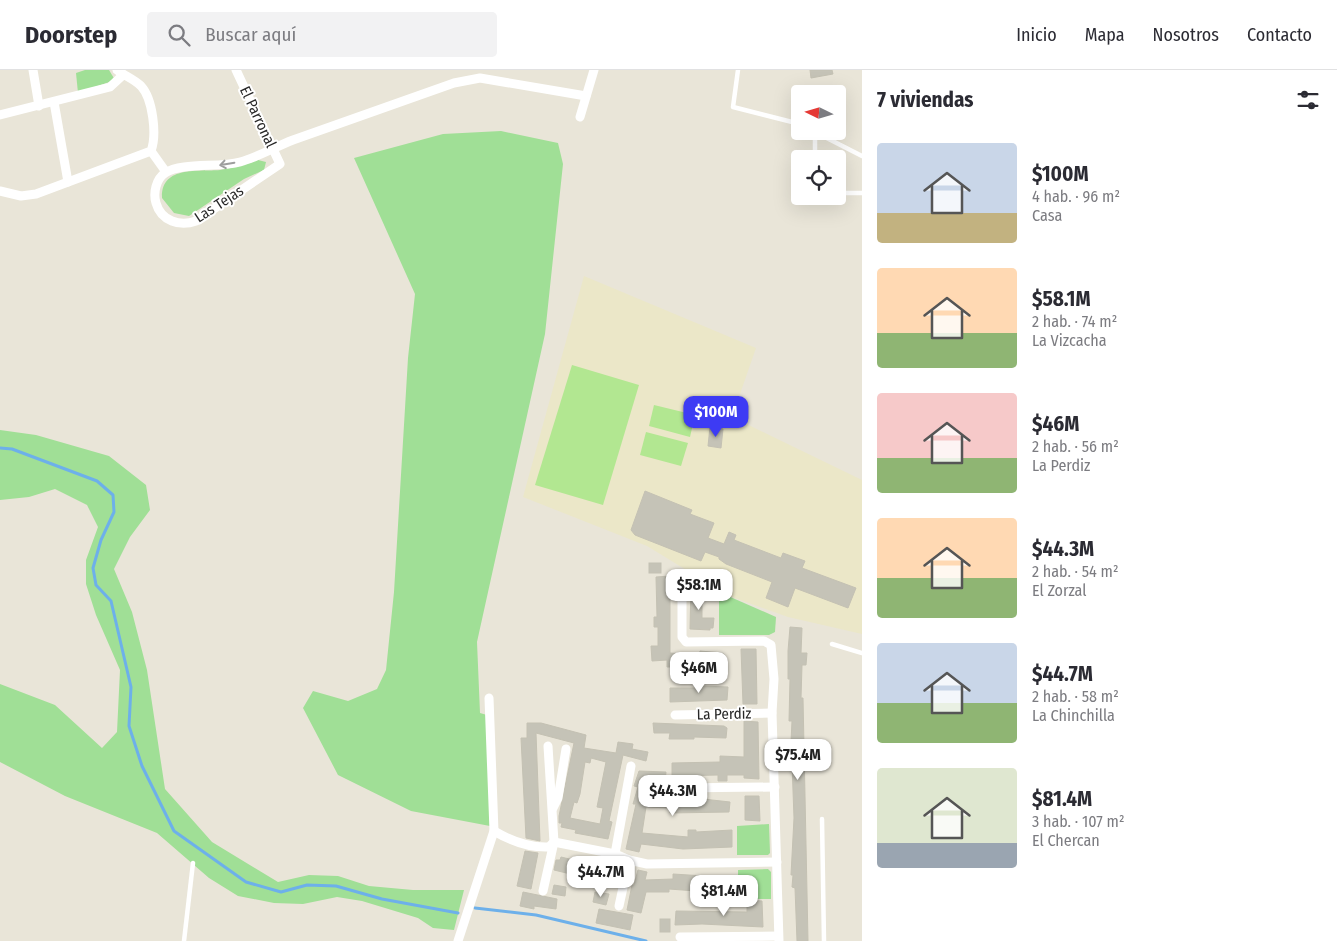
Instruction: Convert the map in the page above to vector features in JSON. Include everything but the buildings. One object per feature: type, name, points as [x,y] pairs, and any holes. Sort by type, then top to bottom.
[{"type":"street","points":[[33,70],[39,106]]},
{"type":"street","name":"El Parronal","points":[[236,70],[280,164]]},
{"type":"street","points":[[580,116],[594,70]]},
{"type":"street","points":[[0,115],[110,87],[120,72],[138,84],[147,97],[155,130],[151,151],[166,172]]},
{"type":"street","name":"Las Tejas","points":[[280,164],[201,218],[183,224],[166,218],[156,202],[156,185],[166,172],[179,168],[232,164],[250,159],[272,148],[454,82],[480,78],[586,96]]},
{"type":"street","points":[[54,102],[68,182]]},
{"type":"street","points":[[0,191],[13,196],[29,196],[151,151]]},
{"type":"street","points":[[680,937],[778,939],[776,787],[772,713],[774,679],[771,645],[764,641],[686,642],[682,637],[682,580]]},
{"type":"street","points":[[458,941],[494,831],[489,698]]},
{"type":"street","name":"La Perdiz","points":[[675,714],[772,713]]},
{"type":"street","points":[[543,891],[554,842],[548,746]]},
{"type":"street","points":[[552,810],[558,798],[566,749]]},
{"type":"street","points":[[615,854],[631,766]]},
{"type":"street","points":[[676,788],[776,787]]},
{"type":"street","points":[[494,831],[511,841],[535,846],[549,847],[554,842]]},
{"type":"street","points":[[554,842],[615,854],[629,860],[657,864],[777,862]]},
{"type":"street","points":[[619,906],[629,860]]},
{"type":"lane","points":[[738,70],[733,107],[791,122]]},
{"type":"lane","points":[[830,140],[862,156]]},
{"type":"lane","points":[[846,193],[862,193]]},
{"type":"lane","points":[[832,644],[862,653]]},
{"type":"lane","points":[[822,819],[824,941]]},
{"type":"lane","points":[[184,941],[193,863]]},
{"type":"shaded area","points":[[584,276],[756,348],[732,417],[862,480],[862,634],[788,617],[729,596],[647,546],[523,497]]},
{"type":"green space","points":[[85,70],[109,70],[115,80],[78,93],[76,73]]},
{"type":"green space","points":[[501,131],[558,143],[563,164],[545,334],[477,642],[480,713],[487,715],[490,826],[411,811],[338,775],[303,708],[313,691],[348,701],[377,689],[386,670],[394,592],[408,358],[415,294],[354,158],[443,134]]},
{"type":"green space","points":[[258,160],[266,162],[264,170],[244,179],[189,216],[174,213],[162,198],[163,187],[174,175],[192,171],[220,170]]},
{"type":"green space","points":[[572,365],[639,385],[603,505],[535,485]]},
{"type":"green space","points":[[654,405],[695,415],[690,437],[649,426]]},
{"type":"green space","points":[[0,430],[36,435],[109,456],[146,485],[150,510],[130,537],[114,569],[132,612],[147,670],[165,789],[212,842],[278,882],[309,875],[338,876],[369,886],[413,890],[464,890],[454,930],[433,928],[418,918],[362,901],[337,897],[303,904],[274,903],[238,896],[209,878],[157,833],[65,796],[0,762],[0,684],[55,705],[102,748],[117,732],[120,670],[96,615],[86,584],[86,560],[98,527],[87,505],[55,489],[29,497],[0,500]]},
{"type":"green space","points":[[646,432],[688,443],[681,466],[640,455]]},
{"type":"green space","points":[[719,592],[776,617],[775,632],[769,635],[719,635]]},
{"type":"green space","points":[[769,824],[770,853],[768,855],[737,855],[737,826]]},
{"type":"green space","points":[[768,869],[771,872],[771,899],[738,899],[738,870]]},
{"type":"waterway","points":[[0,448],[12,449],[97,481],[113,495],[114,512],[101,540],[93,568],[96,585],[111,601],[131,687],[129,726],[142,766],[174,831],[246,882],[281,892],[307,885],[336,886],[382,899],[458,913]]},
{"type":"waterway","points":[[475,908],[536,915],[646,941]]}]
